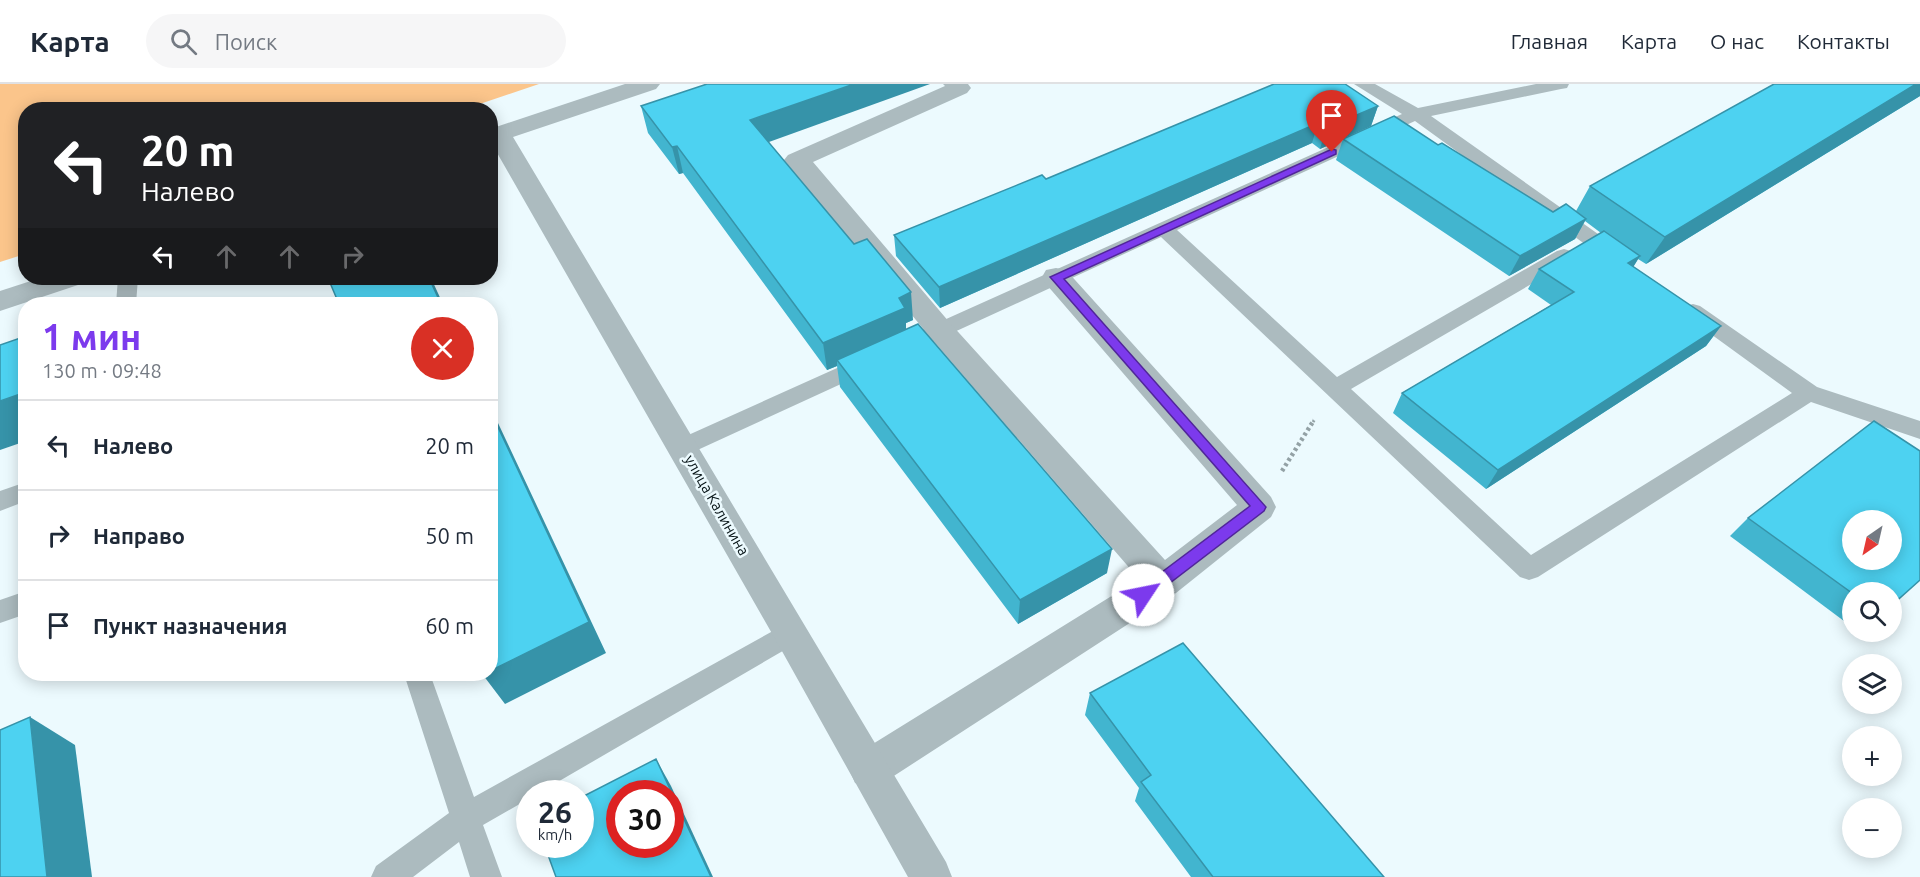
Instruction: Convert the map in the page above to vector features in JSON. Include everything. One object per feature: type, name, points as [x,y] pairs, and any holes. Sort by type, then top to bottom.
[{"type":"street","points":[[498,135],[648,84]]},
{"type":"street","points":[[955,84],[959,88],[797,160],[940,330],[1163,582]]},
{"type":"street","name":"улица Калинина","points":[[498,141],[683,447],[931,877]]},
{"type":"street","points":[[869,770],[1163,582],[1259,507],[1056,277]]},
{"type":"street","points":[[0,301],[47,285]]},
{"type":"lane","points":[[1362,84],[1416,114],[1630,266]]},
{"type":"lane","points":[[683,447],[1416,114],[1561,84]]},
{"type":"lane","points":[[1164,229],[1529,569],[1809,393]]},
{"type":"lane","points":[[1335,388],[1593,240]]},
{"type":"lane","points":[[1677,300],[1809,393],[1920,430]]},
{"type":"lane","points":[[0,501],[18,494]]},
{"type":"lane","points":[[0,612],[18,605]]},
{"type":"lane","points":[[387,877],[468,817],[791,633]]},
{"type":"lane","points":[[419,681],[468,817],[486,877]]},
{"type":"path","points":[[1259,507],[1335,388]]},
{"type":"shaded area","points":[[0,84],[539,84],[486,102],[18,102],[18,256],[0,262]]},
{"type":"building","points":[[707,84],[854,84],[750,120],[854,244],[867,239],[911,292],[899,298],[905,308],[823,343],[677,146],[672,147],[641,106]]},
{"type":"building","points":[[1274,84],[1345,84],[1378,106],[1326,128],[1318,123],[939,287],[894,235],[1042,175],[1046,179]]},
{"type":"building","points":[[1774,84],[1916,84],[1665,237],[1590,186]]},
{"type":"building","points":[[1394,116],[1438,145],[1442,143],[1553,212],[1566,204],[1586,219],[1520,256],[1343,139]]},
{"type":"building","points":[[1604,231],[1640,256],[1628,263],[1721,326],[1498,470],[1402,393],[1574,292],[1539,269]]},
{"type":"building","points":[[331,285],[432,285],[438,297],[336,297]]},
{"type":"building","points":[[918,324],[1112,549],[1020,600],[837,360]]},
{"type":"building","points":[[18,339],[18,395],[0,401],[0,345]]},
{"type":"building","points":[[1874,421],[1920,451],[1920,580],[1902,596],[1902,582],[1842,582],[1842,586],[1748,518]]},
{"type":"building","points":[[498,427],[589,622],[498,667]]},
{"type":"building","points":[[1183,643],[1384,877],[1213,877],[1141,782],[1151,775],[1090,693]]},
{"type":"building","points":[[30,717],[47,877],[0,877],[0,730]]},
{"type":"building","points":[[656,759],[666,780],[615,780]]},
{"type":"building","points":[[606,785],[606,858],[684,858],[684,819],[711,877],[556,877],[549,858],[594,858],[594,791]]},
{"type":"route","points":[[1143,595],[1259,507],[1056,277],[1332,152]]}]
